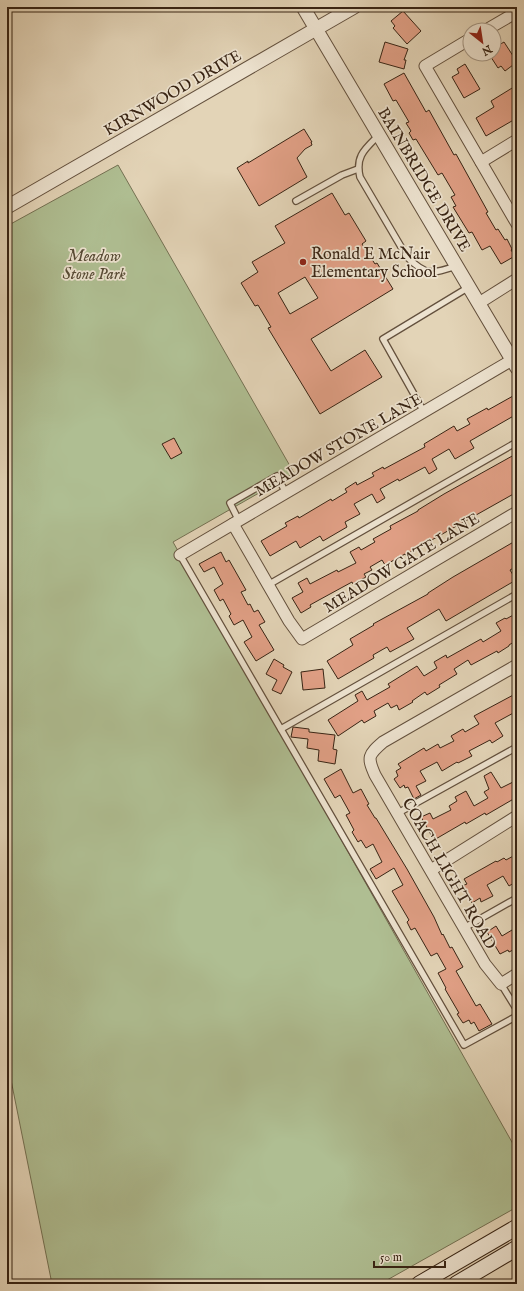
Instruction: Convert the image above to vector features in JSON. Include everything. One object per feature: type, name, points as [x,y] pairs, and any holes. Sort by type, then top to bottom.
[{"type":"main road","points":[[419,1284],[517,1227]]},
{"type":"main road","points":[[456,1284],[517,1248]]},
{"type":"street","name":"BAINBRIDGE DRIVE","points":[[303,7],[515,364]]},
{"type":"street","name":"KIRNWOOD DRIVE","points":[[7,207],[354,7]]},
{"type":"street","points":[[500,22],[517,12]]},
{"type":"street","points":[[462,44],[425,66],[517,224]]},
{"type":"street","points":[[481,162],[517,140]]},
{"type":"street","points":[[479,304],[517,279]]},
{"type":"street","name":"MEADOW STONE LANE","points":[[180,555],[424,412],[515,364]]},
{"type":"street","name":"MEADOW GATE LANE","points":[[268,585],[289,621],[302,639],[517,512]]},
{"type":"street","points":[[236,522],[268,585]]},
{"type":"street","name":"COACH LIGHT ROAD","points":[[501,984],[485,964],[369,763],[372,751],[383,742],[517,665]]},
{"type":"street","points":[[431,870],[517,816]]},
{"type":"street","points":[[501,984],[517,974]]},
{"type":"lane","points":[[379,134],[364,150],[359,159],[358,169],[360,177],[407,257],[417,267],[426,272],[439,272],[456,266]]},
{"type":"lane","points":[[296,201],[342,175],[358,169]]},
{"type":"lane","points":[[424,412],[383,339],[469,287]]},
{"type":"lane","points":[[268,585],[517,442]]},
{"type":"lane","points":[[236,522],[230,503],[277,476],[286,493]]},
{"type":"lane","points":[[180,555],[464,1045],[517,1016]]},
{"type":"lane","points":[[281,729],[517,594]]},
{"type":"lane","points":[[398,813],[517,746]]},
{"type":"lane","points":[[464,928],[517,898]]},
{"type":"lane","points":[[501,984],[517,1010]]},
{"type":"green space","name":"Meadow Stone Park","points":[[118,165],[294,473],[173,542],[517,1151],[517,1207],[380,1284],[52,1284],[7,1060],[7,226]]},
{"type":"building","points":[[403,11],[421,31],[407,44],[393,28],[395,26],[391,21]]},
{"type":"building","points":[[385,42],[408,49],[404,60],[406,60],[404,69],[379,62]]},
{"type":"building","points":[[504,42],[517,62],[505,71],[501,66],[498,68],[494,62],[502,62],[502,43]]},
{"type":"building","points":[[465,64],[480,89],[464,98],[452,77],[459,73],[457,69]]},
{"type":"building","points":[[404,73],[426,112],[429,110],[454,155],[456,154],[488,212],[486,213],[496,230],[498,229],[505,240],[507,239],[515,256],[501,264],[490,246],[482,250],[472,232],[469,233],[453,207],[456,206],[451,197],[455,195],[442,173],[438,175],[416,139],[413,140],[409,133],[411,131],[406,123],[409,122],[396,100],[393,101],[384,84]]},
{"type":"building","points":[[517,85],[517,118],[486,136],[476,118],[494,107],[491,101]]},
{"type":"building","points":[[304,129],[312,142],[312,145],[305,149],[297,158],[307,177],[259,206],[237,168],[248,161],[248,163]]},
{"type":"building","points":[[332,193],[345,215],[349,213],[366,241],[362,244],[375,264],[377,263],[393,289],[311,339],[331,371],[365,350],[382,377],[320,414],[268,328],[271,327],[258,305],[255,306],[241,283],[258,272],[252,262],[285,243],[275,226]],"holes":[[[305,277],[318,298],[290,314],[278,293]]]},
{"type":"building","points":[[513,396],[517,403],[517,414],[470,441],[474,448],[455,459],[449,449],[432,459],[437,469],[429,474],[425,467],[380,489],[385,498],[377,503],[372,494],[354,504],[360,514],[345,522],[347,527],[323,541],[320,536],[300,548],[296,541],[270,556],[261,541],[287,526],[285,523],[298,516],[299,518],[331,499],[332,501],[347,492],[345,489],[356,482],[357,485],[374,476],[372,473],[383,467],[384,469],[425,447],[424,444],[454,426],[457,431],[470,424],[467,419],[487,408],[488,410]]},
{"type":"building","points":[[174,438],[182,453],[171,459],[162,444]]},
{"type":"building","points":[[514,455],[517,460],[517,492],[405,555],[385,565],[382,560],[370,567],[372,570],[364,574],[366,577],[353,584],[352,582],[319,600],[310,605],[311,607],[301,613],[292,598],[303,592],[298,583],[307,578],[310,584],[337,570],[338,572],[356,563],[350,552],[359,547],[361,550],[375,542],[373,539],[391,529],[390,526]]},
{"type":"building","points":[[517,540],[517,566],[510,570],[516,580],[446,621],[439,609],[407,628],[414,639],[390,652],[387,647],[373,655],[374,658],[338,679],[327,661],[353,645],[350,639]]},
{"type":"building","points":[[221,552],[226,562],[229,560],[246,590],[241,592],[248,605],[250,604],[254,612],[258,610],[265,622],[259,625],[274,650],[256,661],[244,642],[252,637],[243,620],[234,625],[229,616],[231,614],[223,599],[220,601],[214,590],[223,584],[214,567],[204,572],[199,564]]},
{"type":"building","points":[[517,613],[517,640],[498,653],[497,651],[471,665],[468,660],[454,669],[457,674],[439,685],[440,687],[427,695],[425,692],[412,701],[413,702],[399,710],[397,705],[391,708],[388,703],[374,711],[376,716],[364,723],[362,720],[338,736],[328,720],[358,701],[355,695],[362,691],[367,700],[390,687],[388,684],[417,666],[424,676],[437,668],[434,662],[446,655],[447,658],[481,639],[483,642],[501,631],[496,623]]},
{"type":"building","points":[[274,659],[284,665],[283,667],[292,672],[281,694],[272,690],[277,680],[266,674]]},
{"type":"building","points":[[323,669],[325,688],[303,690],[301,672]]},
{"type":"building","points":[[517,693],[517,711],[495,723],[503,736],[492,743],[490,740],[469,751],[472,756],[458,763],[457,762],[442,771],[437,762],[420,771],[426,781],[416,786],[421,795],[414,799],[408,787],[405,788],[404,785],[400,788],[394,779],[398,776],[396,771],[401,768],[398,764],[424,748],[426,751],[438,744],[440,748],[454,741],[451,736],[463,729],[465,732],[479,724],[474,716]]},
{"type":"building","points":[[293,727],[309,729],[309,732],[335,735],[333,749],[337,750],[335,764],[318,761],[319,750],[307,748],[308,739],[291,737]]},
{"type":"building","points":[[341,769],[353,793],[361,789],[369,804],[367,805],[407,869],[434,917],[442,935],[443,934],[450,948],[452,947],[463,967],[456,971],[476,1006],[480,1004],[492,1024],[479,1031],[474,1022],[471,1024],[469,1020],[463,1023],[457,1014],[459,1013],[445,989],[446,988],[438,973],[446,969],[437,953],[431,956],[415,928],[411,930],[407,922],[409,920],[392,891],[403,885],[394,868],[376,879],[370,869],[382,862],[373,844],[366,848],[361,840],[358,842],[352,832],[354,830],[346,815],[350,813],[340,795],[335,798],[324,779]]},
{"type":"building","points":[[491,772],[501,788],[517,780],[517,797],[486,815],[485,813],[466,824],[465,822],[434,840],[421,817],[430,813],[433,819],[451,810],[449,806],[457,801],[455,797],[466,791],[474,806],[488,798],[484,792],[489,789],[484,776]]},
{"type":"building","points":[[517,854],[517,881],[509,886],[503,876],[487,885],[493,896],[481,902],[480,898],[472,903],[462,886],[467,884],[464,879],[496,861],[497,862],[504,858],[506,860]]},
{"type":"building","points":[[496,926],[502,936],[512,930],[517,938],[517,948],[500,954],[487,932]]},
{"type":"place","name":"Ronald E McNair Elementary School","points":[[303,262]]}]
